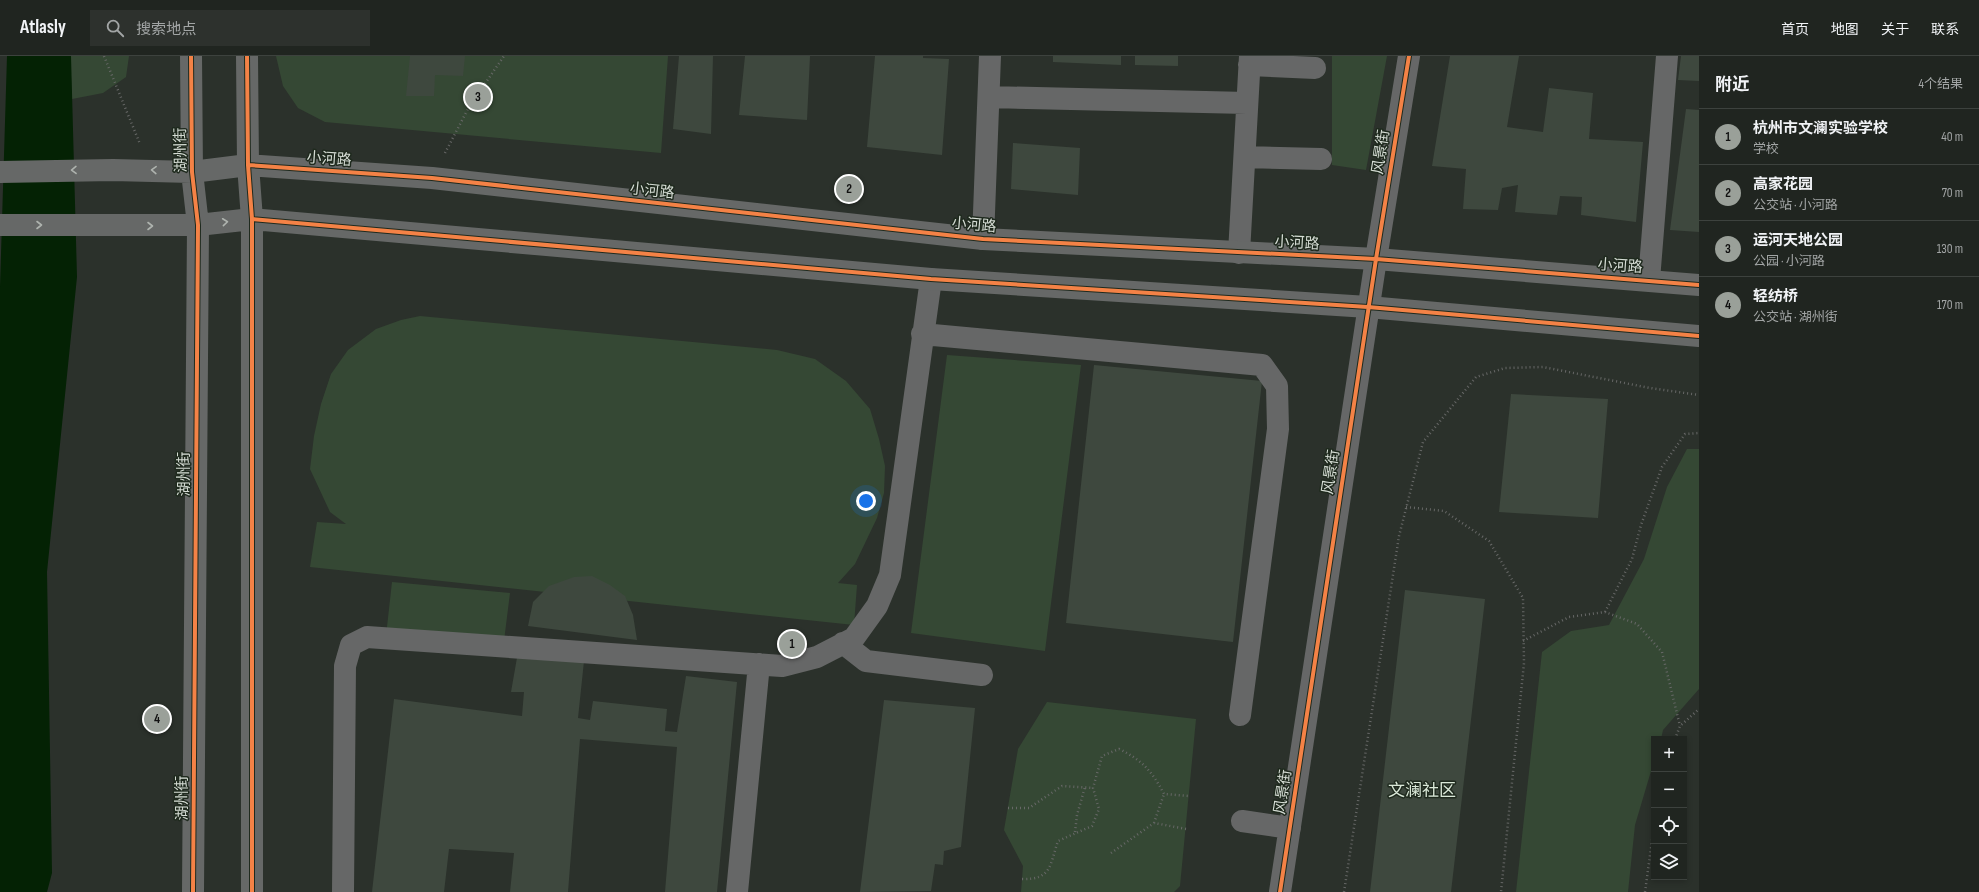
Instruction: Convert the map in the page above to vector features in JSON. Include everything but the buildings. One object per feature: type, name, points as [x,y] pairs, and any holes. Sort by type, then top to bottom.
[{"type":"main road","name":"湖州街","points":[[192,56],[192,172],[198,225],[193,892]]},
{"type":"main road","points":[[247,56],[248,165],[252,220],[252,892]]},
{"type":"main road","name":"小河路","points":[[0,172],[113,170],[192,172],[248,165],[432,178],[983,239],[1376,259],[1699,285]]},
{"type":"main road","points":[[0,225],[198,225],[252,220],[931,279],[1368,307],[1699,336]]},
{"type":"street","points":[[983,239],[990,56]]},
{"type":"street","name":"风景街","points":[[1280,892],[1368,307],[1410,56]]},
{"type":"street","points":[[1649,280],[1668,56]]},
{"type":"street","points":[[1239,253],[1249,61],[1315,68]]},
{"type":"street","points":[[989,97],[1247,104]]},
{"type":"street","points":[[1245,157],[1321,159]]},
{"type":"street","points":[[343,892],[345,666],[351,645],[367,637],[782,666],[817,657],[854,638],[877,606],[890,575],[922,334],[931,279]]},
{"type":"street","points":[[922,334],[1262,365],[1278,386],[1278,429],[1240,715]]},
{"type":"street","points":[[843,643],[866,661],[982,675]]},
{"type":"street","points":[[737,892],[759,664]]},
{"type":"street","points":[[1242,822],[1290,828]]},
{"type":"path","points":[[104,56],[150,170]]},
{"type":"path","points":[[432,178],[469,107],[504,56]]},
{"type":"path","points":[[1344,892],[1398,544],[1423,442],[1476,377],[1505,368],[1543,367],[1650,388],[1699,395]]},
{"type":"path","points":[[1605,612],[1632,559],[1641,525],[1662,467],[1685,434],[1699,433]]},
{"type":"path","points":[[1406,507],[1444,511],[1489,541],[1523,598],[1524,663],[1501,892]]},
{"type":"path","points":[[1523,641],[1569,617],[1605,612],[1637,624],[1662,652],[1680,726]]},
{"type":"path","points":[[1675,736],[1680,726],[1699,709]]},
{"type":"path","points":[[1022,879],[1037,880],[1046,873],[1058,841],[1075,832],[1092,826],[1099,809],[1093,788],[1102,756],[1118,749],[1135,757],[1153,774],[1164,794],[1154,822],[1111,853]]},
{"type":"path","points":[[1008,808],[1030,808],[1062,786],[1093,788]]},
{"type":"path","points":[[1075,832],[1076,815],[1085,787]]},
{"type":"path","points":[[1164,794],[1189,796]]},
{"type":"path","points":[[1154,822],[1186,829]]},
{"type":"path","points":[[1645,892],[1652,844]]},
{"type":"shaded area","points":[[7,56],[71,56],[77,277],[47,572],[52,873],[47,892],[0,892],[0,287]]},
{"type":"shaded area","points":[[70,56],[129,56],[126,77],[103,93],[72,99]]},
{"type":"shaded area","points":[[276,56],[668,56],[661,153],[325,122],[298,108],[283,86]]},
{"type":"shaded area","points":[[1332,56],[1387,56],[1366,170],[1332,165]]},
{"type":"shaded area","points":[[420,316],[777,350],[815,359],[846,381],[870,409],[885,466],[884,493],[877,518],[855,564],[838,583],[857,585],[854,625],[310,567],[317,522],[346,524],[330,512],[310,469],[314,436],[321,404],[331,374],[348,350],[376,329],[401,320]]},
{"type":"shaded area","points":[[947,355],[1081,365],[1045,651],[911,633]]},
{"type":"shaded area","points":[[1687,449],[1699,449],[1699,689],[1663,730],[1662,736],[1651,736],[1651,771],[1635,825],[1628,892],[1516,892],[1542,652],[1571,631],[1609,625],[1644,559],[1667,487]]},
{"type":"shaded area","points":[[392,582],[510,593],[503,649],[386,636]]},
{"type":"shaded area","points":[[1047,702],[1196,719],[1180,886],[1174,892],[1021,892],[1023,866],[1004,830],[1018,749]]},
{"type":"cycle path","points":[[191,56],[192,172],[198,225],[193,892]]},
{"type":"cycle path","points":[[247,56],[248,165],[252,219],[252,892]]},
{"type":"cycle path","points":[[1280,892],[1376,259],[1409,56]]},
{"type":"cycle path","points":[[248,165],[432,178],[983,239],[1376,259],[1699,285]]},
{"type":"cycle path","points":[[252,219],[931,279],[1368,307],[1699,336]]},
{"type":"place","name":"运河天地公园","points":[[478,97]]},
{"type":"place","name":"高家花园","points":[[849,189]]},
{"type":"place","name":"杭州市文澜实验学校","points":[[792,644]]},
{"type":"place","name":"轻纺桥","points":[[157,719]]},
{"type":"district","name":"文澜社区","points":[[1422,791]]}]
